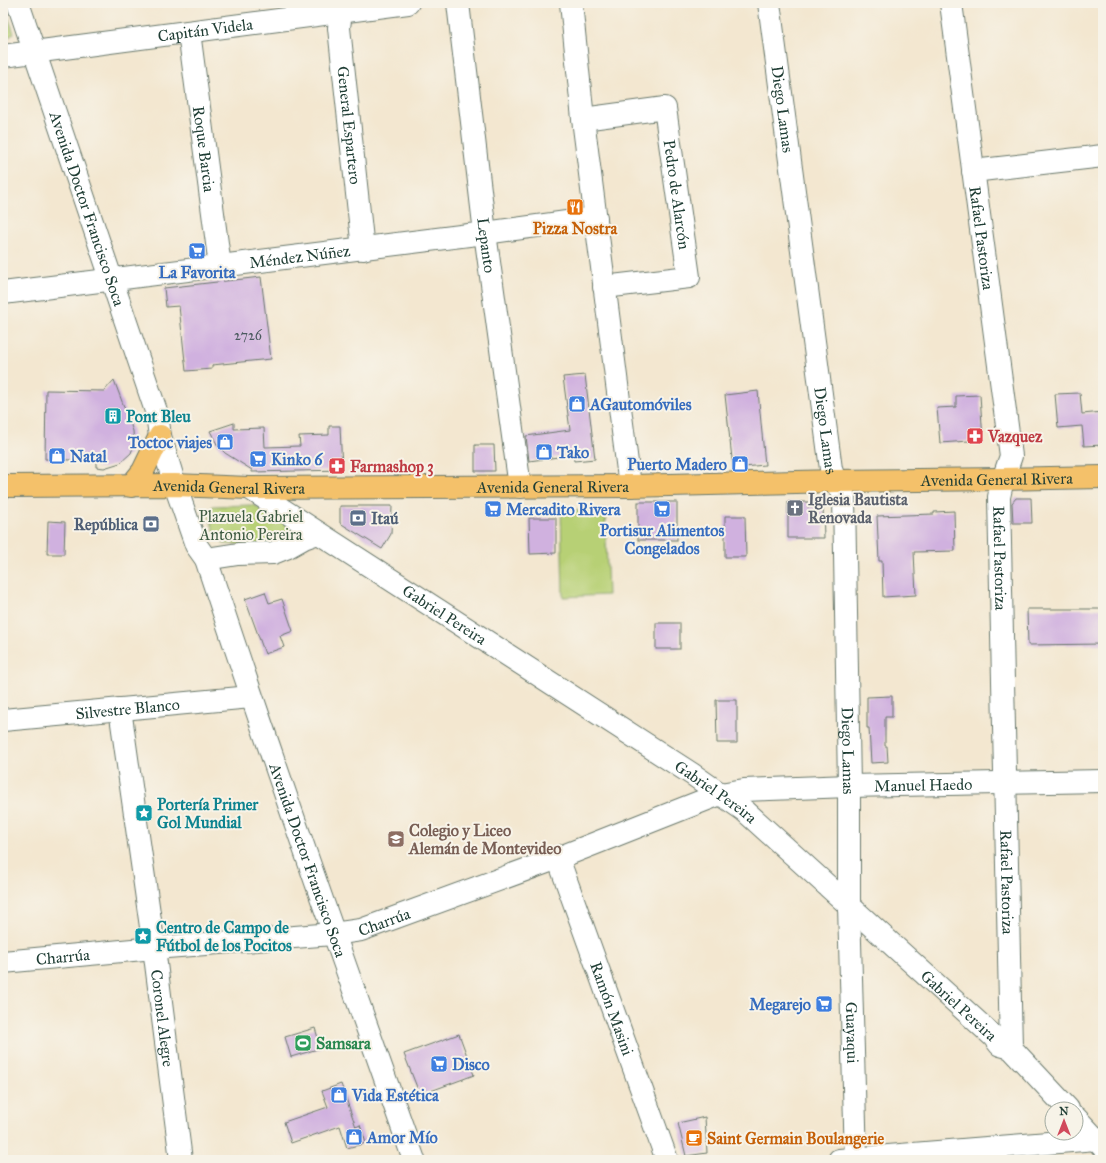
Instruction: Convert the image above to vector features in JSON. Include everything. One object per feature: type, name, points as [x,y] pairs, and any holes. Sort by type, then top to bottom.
[{"type":"main road","points":[[131,486],[143,471],[160,436]]},
{"type":"main road","name":"Avenida General Rivera","points":[[3,486],[183,486],[249,488],[520,487],[835,481],[1003,480],[1103,477]]},
{"type":"street","name":"Avenida Doctor Francisco Soca","points":[[18,3],[36,52],[157,414],[160,436],[183,486]]},
{"type":"street","name":"Capitán Videla","points":[[3,56],[189,32],[342,7],[408,3]]},
{"type":"street","name":"Lepanto","points":[[458,3],[485,233],[520,487]]},
{"type":"street","points":[[571,3],[583,119],[630,486]]},
{"type":"street","name":"Diego Lamas","points":[[769,3],[830,461],[835,481],[844,496],[849,786],[849,906]]},
{"type":"street","name":"Rafael Pastoriza","points":[[951,3],[1011,456],[999,497],[1011,1048]]},
{"type":"street","name":"General Espartero","points":[[342,7],[339,28],[363,249]]},
{"type":"street","name":"Roque Barcia","points":[[189,32],[220,266]]},
{"type":"street","name":"Pedro de Alarcón","points":[[583,119],[665,108],[689,277],[604,287]]},
{"type":"street","points":[[973,171],[1103,156]]},
{"type":"street","name":"Méndez Núñez","points":[[3,293],[363,249],[596,218]]},
{"type":"street","name":"Avenida Doctor Francisco Soca","points":[[157,414],[172,433],[196,545],[206,559],[333,934],[414,1160]]},
{"type":"street","name":"Gabriel Pereira","points":[[249,488],[745,811],[993,1036],[1000,1045],[1011,1048],[1061,1101]]},
{"type":"street","points":[[206,559],[238,554],[273,553],[318,533]]},
{"type":"street","name":"Silvestre Blanco","points":[[3,720],[252,697]]},
{"type":"street","name":"Coronel Alegre","points":[[120,709],[154,948],[181,1160]]},
{"type":"street","name":"Manuel Haedo","points":[[720,794],[744,790],[849,786],[1103,781]]},
{"type":"street","name":"Charrúa","points":[[3,962],[333,934],[361,930],[558,858],[720,794]]},
{"type":"street","name":"Ramón Masini","points":[[558,858],[667,1160]]},
{"type":"street","name":"Guayaqui","points":[[849,906],[850,1159]]},
{"type":"street","points":[[1084,1127],[1099,1143]]},
{"type":"street","points":[[850,1159],[1099,1143]]},
{"type":"green space","points":[[3,3],[14,33],[11,36],[3,37]]},
{"type":"green space","name":"Plazuela Gabriel Antonio Pereira","points":[[252,505],[294,530],[294,532],[273,544],[225,544],[216,537],[208,513],[213,506]]},
{"type":"green space","points":[[605,510],[608,595],[563,597],[561,511]]},
{"type":"building","points":[[261,277],[271,359],[212,365],[212,369],[186,371],[179,306],[166,307],[164,288]]},
{"type":"building","name":"AGautomóviles","points":[[585,375],[595,459],[574,461],[573,455],[529,461],[526,436],[570,430],[563,377]]},
{"type":"building","points":[[114,380],[133,431],[134,445],[131,453],[120,463],[104,468],[96,467],[96,461],[45,459],[46,390],[104,391]]},
{"type":"building","points":[[758,391],[765,465],[733,468],[725,395]]},
{"type":"building","points":[[1080,393],[1082,414],[1103,412],[1103,445],[1084,446],[1082,426],[1058,428],[1055,394]]},
{"type":"building","points":[[980,395],[983,440],[940,443],[937,408],[956,407],[956,396]]},
{"type":"building","points":[[234,423],[234,429],[264,428],[265,447],[300,446],[299,436],[329,435],[329,426],[340,426],[342,470],[252,472],[252,470],[225,453],[218,446],[210,431]]},
{"type":"building","points":[[475,445],[494,445],[495,471],[475,471]]},
{"type":"building","points":[[1016,498],[1031,498],[1032,523],[1013,523],[1012,503]]},
{"type":"building","points":[[638,502],[677,502],[677,540],[638,540]]},
{"type":"building","points":[[788,502],[808,502],[808,507],[823,507],[824,538],[788,538]]},
{"type":"building","points":[[340,506],[392,506],[391,534],[382,549],[340,523]]},
{"type":"building","points":[[954,511],[955,551],[914,552],[916,595],[883,597],[882,561],[879,561],[877,516],[934,514],[934,512]]},
{"type":"building","points":[[725,516],[745,516],[746,557],[725,557]]},
{"type":"building","points":[[529,518],[556,518],[556,553],[530,554]]},
{"type":"building","points":[[48,521],[65,522],[64,554],[47,554]]},
{"type":"building","points":[[265,592],[269,603],[282,599],[293,631],[280,636],[284,647],[265,654],[245,599]]},
{"type":"building","points":[[1027,609],[1103,609],[1103,644],[1028,645]]},
{"type":"building","points":[[656,623],[680,623],[680,649],[656,649]]},
{"type":"building","points":[[892,696],[892,717],[885,717],[885,746],[887,746],[888,762],[871,763],[869,728],[867,728],[867,697]]},
{"type":"building","points":[[716,700],[737,700],[737,743],[717,743]]},
{"type":"building","name":"Samsara","points":[[315,1028],[321,1048],[291,1057],[285,1037]]},
{"type":"building","name":"Disco","points":[[459,1034],[474,1075],[420,1095],[404,1054]]},
{"type":"building","points":[[341,1084],[356,1127],[360,1125],[366,1143],[347,1148],[340,1126],[291,1143],[284,1122],[328,1107],[322,1091]]},
{"type":"building","name":"Saint Germain Boulangerie","points":[[705,1117],[707,1153],[686,1156],[678,1123]]},
{"type":"place","name":"Pizza Nostra","points":[[575,207]]},
{"type":"place","name":"La Favorita","points":[[197,251]]},
{"type":"place","name":"AGautomóviles","points":[[577,404]]},
{"type":"place","name":"Pont Bleu","points":[[113,416]]},
{"type":"place","name":"Vazquez","points":[[975,436]]},
{"type":"place","name":"Toctoc viajes","points":[[225,442]]},
{"type":"place","name":"Tako","points":[[544,452]]},
{"type":"place","name":"Natal","points":[[57,456]]},
{"type":"place","name":"Kinko 6","points":[[258,459]]},
{"type":"place","name":"Puerto Madero","points":[[740,464]]},
{"type":"place","name":"Farmashop 3","points":[[337,466]]},
{"type":"place","name":"Iglesia Bautista Renovada","points":[[795,508]]},
{"type":"place","name":"Mercadito Rivera","points":[[493,509]]},
{"type":"place","name":"Portisur Alimentos Congelados","points":[[662,509]]},
{"type":"place","name":"Itaú","points":[[358,518]]},
{"type":"place","name":"República","points":[[151,524]]},
{"type":"place","name":"Portería Primer Gol Mundial","points":[[144,813]]},
{"type":"place","name":"Colegio y Liceo Alemán de Montevideo","points":[[396,839]]},
{"type":"place","name":"Centro de Campo de Fútbol de los Pocitos","points":[[143,936]]},
{"type":"place","name":"Megarejo","points":[[824,1004]]},
{"type":"place","name":"Samsara","points":[[303,1043]]},
{"type":"place","name":"Disco","points":[[439,1064]]},
{"type":"place","name":"Vida Estética","points":[[339,1095]]},
{"type":"place","name":"Amor Mío","points":[[354,1137]]},
{"type":"place","name":"Saint Germain Boulangerie","points":[[694,1138]]}]
